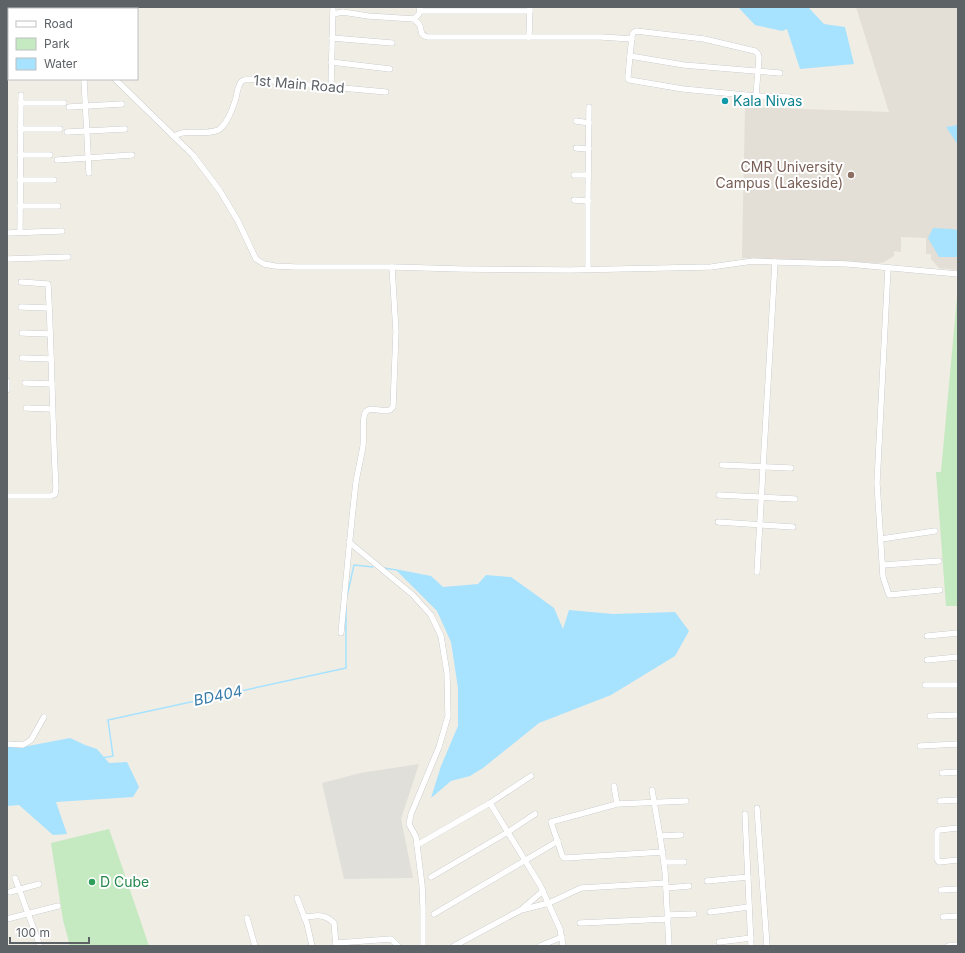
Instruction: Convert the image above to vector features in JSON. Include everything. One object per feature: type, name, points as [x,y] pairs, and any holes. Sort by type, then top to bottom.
[{"type":"street","points":[[331,87],[333,7]]},
{"type":"street","points":[[414,19],[418,16],[420,9],[530,9],[528,37]]},
{"type":"street","points":[[333,14],[343,12],[368,16],[414,19],[419,24],[423,36],[427,37],[601,37],[632,39]]},
{"type":"street","points":[[756,96],[759,57],[755,51],[704,39],[636,31],[633,33],[628,79],[683,89],[756,96],[789,97]]},
{"type":"street","points":[[332,38],[392,43]]},
{"type":"street","points":[[630,56],[684,65],[780,73]]},
{"type":"street","points":[[331,62],[390,69]]},
{"type":"street","name":"1st Main Road","points":[[173,136],[182,133],[218,131],[227,119],[236,100],[239,84],[245,80],[254,79],[386,92]]},
{"type":"street","points":[[84,80],[90,173]]},
{"type":"street","points":[[116,80],[193,155],[220,191],[238,221],[256,259],[261,263],[275,266],[295,267],[392,266],[461,269],[588,269],[711,267],[753,261],[827,263],[958,274]]},
{"type":"street","points":[[20,232],[21,95]]},
{"type":"street","points":[[20,103],[64,103]]},
{"type":"street","points":[[69,107],[122,104]]},
{"type":"street","points":[[588,269],[589,107]]},
{"type":"street","points":[[576,121],[589,122]]},
{"type":"street","points":[[20,129],[60,129]]},
{"type":"street","points":[[67,132],[125,129]]},
{"type":"street","points":[[576,148],[589,148]]},
{"type":"street","points":[[20,155],[50,155]]},
{"type":"street","points":[[57,160],[132,155]]},
{"type":"street","points":[[574,175],[588,175]]},
{"type":"street","points":[[20,180],[54,180]]},
{"type":"street","points":[[574,200],[588,201]]},
{"type":"street","points":[[20,206],[58,206]]},
{"type":"street","points":[[7,233],[62,232]]},
{"type":"street","points":[[7,259],[68,257]]},
{"type":"street","points":[[757,572],[775,262]]},
{"type":"street","points":[[341,633],[357,481],[363,444],[365,413],[372,409],[388,411],[393,407],[396,332],[392,266]]},
{"type":"street","points":[[888,268],[877,483],[883,577],[889,595],[940,590]]},
{"type":"street","points":[[7,496],[47,496],[55,494],[56,488],[48,284],[20,282]]},
{"type":"street","points":[[21,307],[49,308]]},
{"type":"street","points":[[22,333],[50,334]]},
{"type":"street","points":[[22,358],[51,359]]},
{"type":"street","points":[[7,381],[7,390]]},
{"type":"street","points":[[25,383],[52,384]]},
{"type":"street","points":[[26,408],[52,409]]},
{"type":"street","points":[[722,465],[791,468]]},
{"type":"street","points":[[719,495],[795,499]]},
{"type":"street","points":[[718,522],[793,527]]},
{"type":"street","points":[[881,539],[936,531]]},
{"type":"street","points":[[350,542],[413,595],[430,615],[441,636],[447,673],[448,716],[439,747],[411,814],[410,824],[416,837],[422,885],[423,946]]},
{"type":"street","points":[[883,565],[939,561]]},
{"type":"street","points":[[927,636],[958,633]]},
{"type":"street","points":[[927,660],[958,658]]},
{"type":"street","points":[[925,685],[958,685]]},
{"type":"street","points":[[930,716],[958,715]]},
{"type":"street","points":[[7,744],[23,745],[31,740],[44,718]]},
{"type":"street","points":[[920,746],[958,744]]},
{"type":"street","points":[[942,773],[958,772]]},
{"type":"street","points":[[417,845],[490,803],[531,776]]},
{"type":"street","points":[[614,786],[617,804]]},
{"type":"street","points":[[652,790],[663,852],[669,946]]},
{"type":"street","points":[[940,801],[958,800]]},
{"type":"street","points":[[663,852],[565,858],[562,855],[552,822],[617,804],[686,801]]},
{"type":"street","points":[[490,803],[549,902],[562,936],[563,946]]},
{"type":"street","points":[[757,808],[767,946]]},
{"type":"street","points":[[431,877],[508,832],[535,814]]},
{"type":"street","points":[[745,814],[751,946]]},
{"type":"street","points":[[958,828],[939,830],[937,832],[937,859],[939,862],[958,860]]},
{"type":"street","points":[[660,836],[681,835]]},
{"type":"street","points":[[434,914],[558,841]]},
{"type":"street","points":[[664,862],[684,862]]},
{"type":"street","points":[[707,881],[748,877]]},
{"type":"street","points":[[15,878],[40,946]]},
{"type":"street","points":[[10,892],[40,884]]},
{"type":"street","points":[[454,946],[521,910],[549,902],[581,888],[666,885],[689,886]]},
{"type":"street","points":[[941,890],[958,889]]},
{"type":"street","points":[[521,910],[543,891]]},
{"type":"street","points":[[297,898],[312,946]]},
{"type":"street","points":[[7,919],[58,906]]},
{"type":"street","points":[[710,912],[749,907]]},
{"type":"street","points":[[580,923],[694,914]]},
{"type":"street","points":[[304,917],[322,915],[332,921],[334,924],[336,945],[391,939],[398,946]]},
{"type":"street","points":[[943,917],[958,916]]},
{"type":"street","points":[[247,918],[255,946]]},
{"type":"street","points":[[540,946],[562,936]]},
{"type":"street","points":[[719,942],[751,938]]},
{"type":"street","points":[[948,946],[958,945]]},
{"type":"shaded area","name":"CMR University Campus (Lakeside)","points":[[856,7],[958,7],[958,270],[939,268],[931,259],[931,254],[926,254],[926,238],[901,237],[901,252],[894,251],[894,256],[882,263],[742,258],[745,107],[889,112]]},
{"type":"shaded area","points":[[419,764],[401,819],[413,878],[344,879],[322,783],[360,773]]},
{"type":"green space","points":[[958,286],[958,606],[946,606],[936,472],[941,472]]},
{"type":"green space","name":"D Cube","points":[[109,829],[149,946],[70,946],[63,920],[51,843]]},
{"type":"water","points":[[738,7],[808,7],[824,24],[845,27],[854,64],[800,69],[787,29],[782,31],[755,25]]},
{"type":"water","points":[[958,125],[958,145],[946,127]]},
{"type":"water","points":[[933,228],[958,230],[958,257],[939,257],[928,238]]},
{"type":"water","points":[[395,569],[431,576],[443,587],[478,584],[486,575],[511,577],[554,608],[563,629],[569,610],[613,614],[675,612],[689,631],[675,656],[611,695],[539,723],[483,768],[470,776],[451,781],[431,798],[441,766],[458,726],[458,688],[451,642],[437,611]]},
{"type":"water","points":[[70,738],[97,749],[109,763],[127,762],[139,787],[133,797],[56,802],[67,834],[53,835],[19,805],[7,806],[7,746],[23,747]]},
{"type":"waterway","name":"BD404","points":[[347,596],[354,565],[373,567]]},
{"type":"waterway","name":"BD404","points":[[384,568],[396,570]]},
{"type":"waterway","name":"BD404","points":[[102,758],[113,756],[108,720],[346,668],[346,607]]},
{"type":"place","name":"Kala Nivas","points":[[725,101]]},
{"type":"place","name":"CMR University Campus (Lakeside)","points":[[851,175]]},
{"type":"place","name":"D Cube","points":[[92,882]]}]
